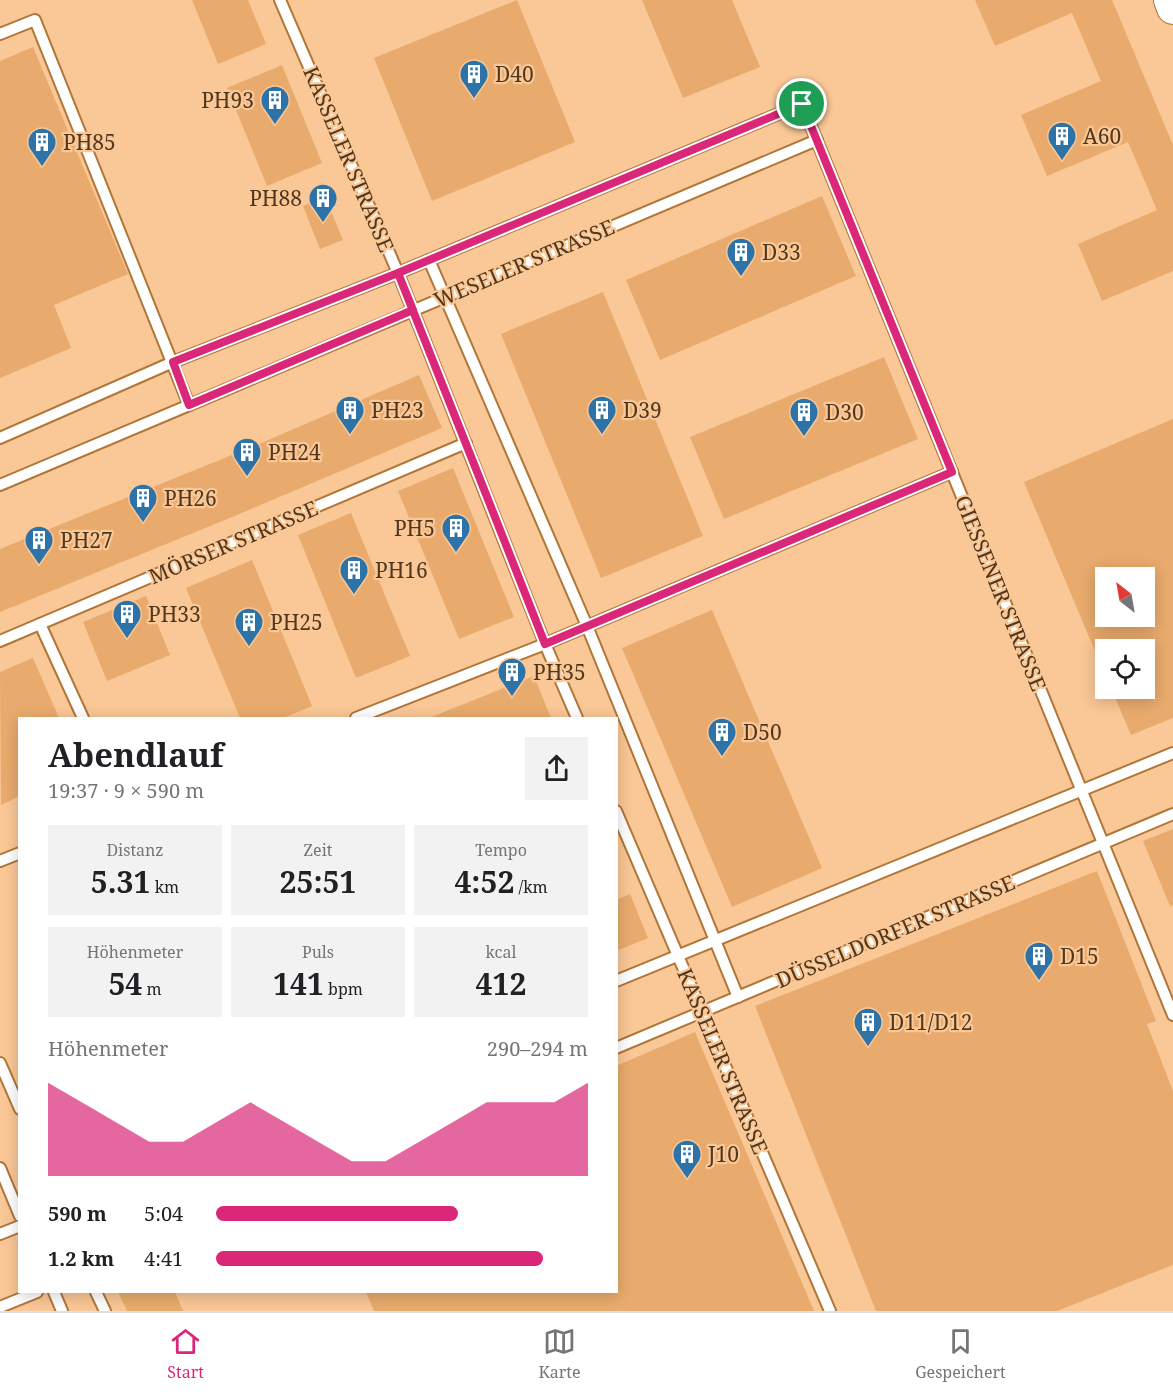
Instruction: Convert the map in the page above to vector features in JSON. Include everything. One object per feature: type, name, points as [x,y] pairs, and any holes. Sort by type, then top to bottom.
[{"type":"main road","points":[[1170,0],[1173,8]]},
{"type":"lane","name":"KASSELER STRASSE","points":[[280,0],[398,273],[545,644],[577,717]]},
{"type":"lane","points":[[0,34],[35,20],[189,405]]},
{"type":"lane","name":"WESELER STRASSE","points":[[0,438],[173,362],[398,273],[802,104]]},
{"type":"lane","name":"GIESSENER STRASSE","points":[[802,104],[1173,1015]]},
{"type":"lane","name":"WESELER STRASSE","points":[[0,485],[817,140]]},
{"type":"lane","points":[[429,260],[587,626],[738,997]]},
{"type":"lane","name":"MÖRSER STRASSE","points":[[0,641],[466,443]]},
{"type":"lane","points":[[359,717],[545,644],[952,472]]},
{"type":"lane","points":[[40,624],[83,717]]},
{"type":"lane","points":[[618,980],[1173,753]]},
{"type":"lane","name":"DÜSSELDORFER STRASSE","points":[[618,1047],[1173,814]]},
{"type":"lane","name":"KASSELER STRASSE","points":[[618,816],[830,1311]]},
{"type":"lane","points":[[0,861],[18,854]]},
{"type":"lane","points":[[0,1063],[18,1104]]},
{"type":"lane","points":[[0,1168],[18,1211]]},
{"type":"lane","points":[[0,1234],[18,1227]]},
{"type":"lane","points":[[0,1307],[35,1293]]},
{"type":"lane","points":[[54,1293],[62,1311]]},
{"type":"lane","points":[[96,1293],[105,1311]]},
{"type":"building","points":[[192,0],[248,0],[266,44],[218,64]]},
{"type":"building","name":"D40","points":[[517,0],[575,142],[432,201],[374,58]]},
{"type":"building","points":[[642,0],[732,0],[760,67],[683,98]]},
{"type":"building","name":"A60","points":[[975,0],[1112,0],[1173,145],[1173,271],[1102,301],[1078,244],[1157,210],[1128,142],[1047,176],[1021,115],[1101,81],[1072,13],[995,46]]},
{"type":"building","name":"PH85","points":[[33,47],[128,274],[54,305],[71,348],[0,378],[0,61]]},
{"type":"building","name":"PH93","points":[[282,65],[322,163],[267,186],[227,88]]},
{"type":"building","name":"D33","points":[[822,196],[856,276],[660,360],[626,280]]},
{"type":"building","name":"PH88","points":[[325,197],[343,240],[320,249],[303,206]]},
{"type":"building","name":"D39","points":[[603,292],[703,536],[601,578],[501,334]]},
{"type":"building","name":"D30","points":[[884,357],[918,439],[724,519],[690,437]]},
{"type":"building","points":[[419,375],[442,428],[0,612],[0,549],[259,444]]},
{"type":"building","points":[[1173,419],[1173,718],[1131,735],[1116,699],[1155,699],[1155,639],[1095,639],[1095,651],[1024,482]]},
{"type":"building","name":"PH5","points":[[453,468],[514,617],[459,639],[398,491]]},
{"type":"building","name":"PH16","points":[[351,513],[410,656],[356,678],[298,535]]},
{"type":"building","name":"PH25","points":[[252,560],[312,706],[285,717],[240,717],[186,588]]},
{"type":"building","name":"PH33","points":[[146,596],[170,655],[107,681],[83,622]]},
{"type":"building","name":"D50","points":[[712,610],[822,868],[732,907],[622,648]]},
{"type":"building","points":[[33,658],[59,717],[18,717],[18,797],[1,805],[0,672]]},
{"type":"building","name":"PH35","points":[[534,676],[551,717],[432,717]]},
{"type":"building","points":[[1173,829],[1173,905],[1170,906],[1143,841]]},
{"type":"building","points":[[1097,871],[1156,1021],[1147,1024],[1173,1091],[1173,1265],[1057,1311],[876,1311],[755,1006]]},
{"type":"building","points":[[630,894],[648,938],[618,950],[618,899]]},
{"type":"building","name":"J10","points":[[695,1032],[814,1311],[374,1311],[366,1293],[618,1293],[618,1065]]},
{"type":"building","points":[[118,1293],[175,1293],[183,1311],[127,1311]]},
{"type":"place","name":"D40","points":[[474,100]]},
{"type":"place","name":"PH93","points":[[275,126]]},
{"type":"place","name":"A60","points":[[1062,162]]},
{"type":"place","name":"PH85","points":[[42,168]]},
{"type":"place","name":"PH88","points":[[323,224]]},
{"type":"place","name":"D33","points":[[741,278]]},
{"type":"place","name":"PH23","points":[[350,436]]},
{"type":"place","name":"D39","points":[[602,436]]},
{"type":"place","name":"D30","points":[[804,438]]},
{"type":"place","name":"PH24","points":[[247,478]]},
{"type":"place","name":"PH26","points":[[143,524]]},
{"type":"place","name":"PH5","points":[[456,554]]},
{"type":"place","name":"PH27","points":[[39,566]]},
{"type":"place","name":"PH16","points":[[354,596]]},
{"type":"place","name":"PH33","points":[[127,640]]},
{"type":"place","name":"PH25","points":[[249,648]]},
{"type":"place","name":"PH35","points":[[512,698]]},
{"type":"place","name":"D50","points":[[722,758]]},
{"type":"place","name":"D15","points":[[1039,982]]},
{"type":"place","name":"D11/D12","points":[[868,1048]]},
{"type":"place","name":"J10","points":[[687,1180]]},
{"type":"route","points":[[802,104],[398,273],[413,310],[189,405],[173,362],[398,273],[413,310],[545,644],[952,472],[802,104]]}]
